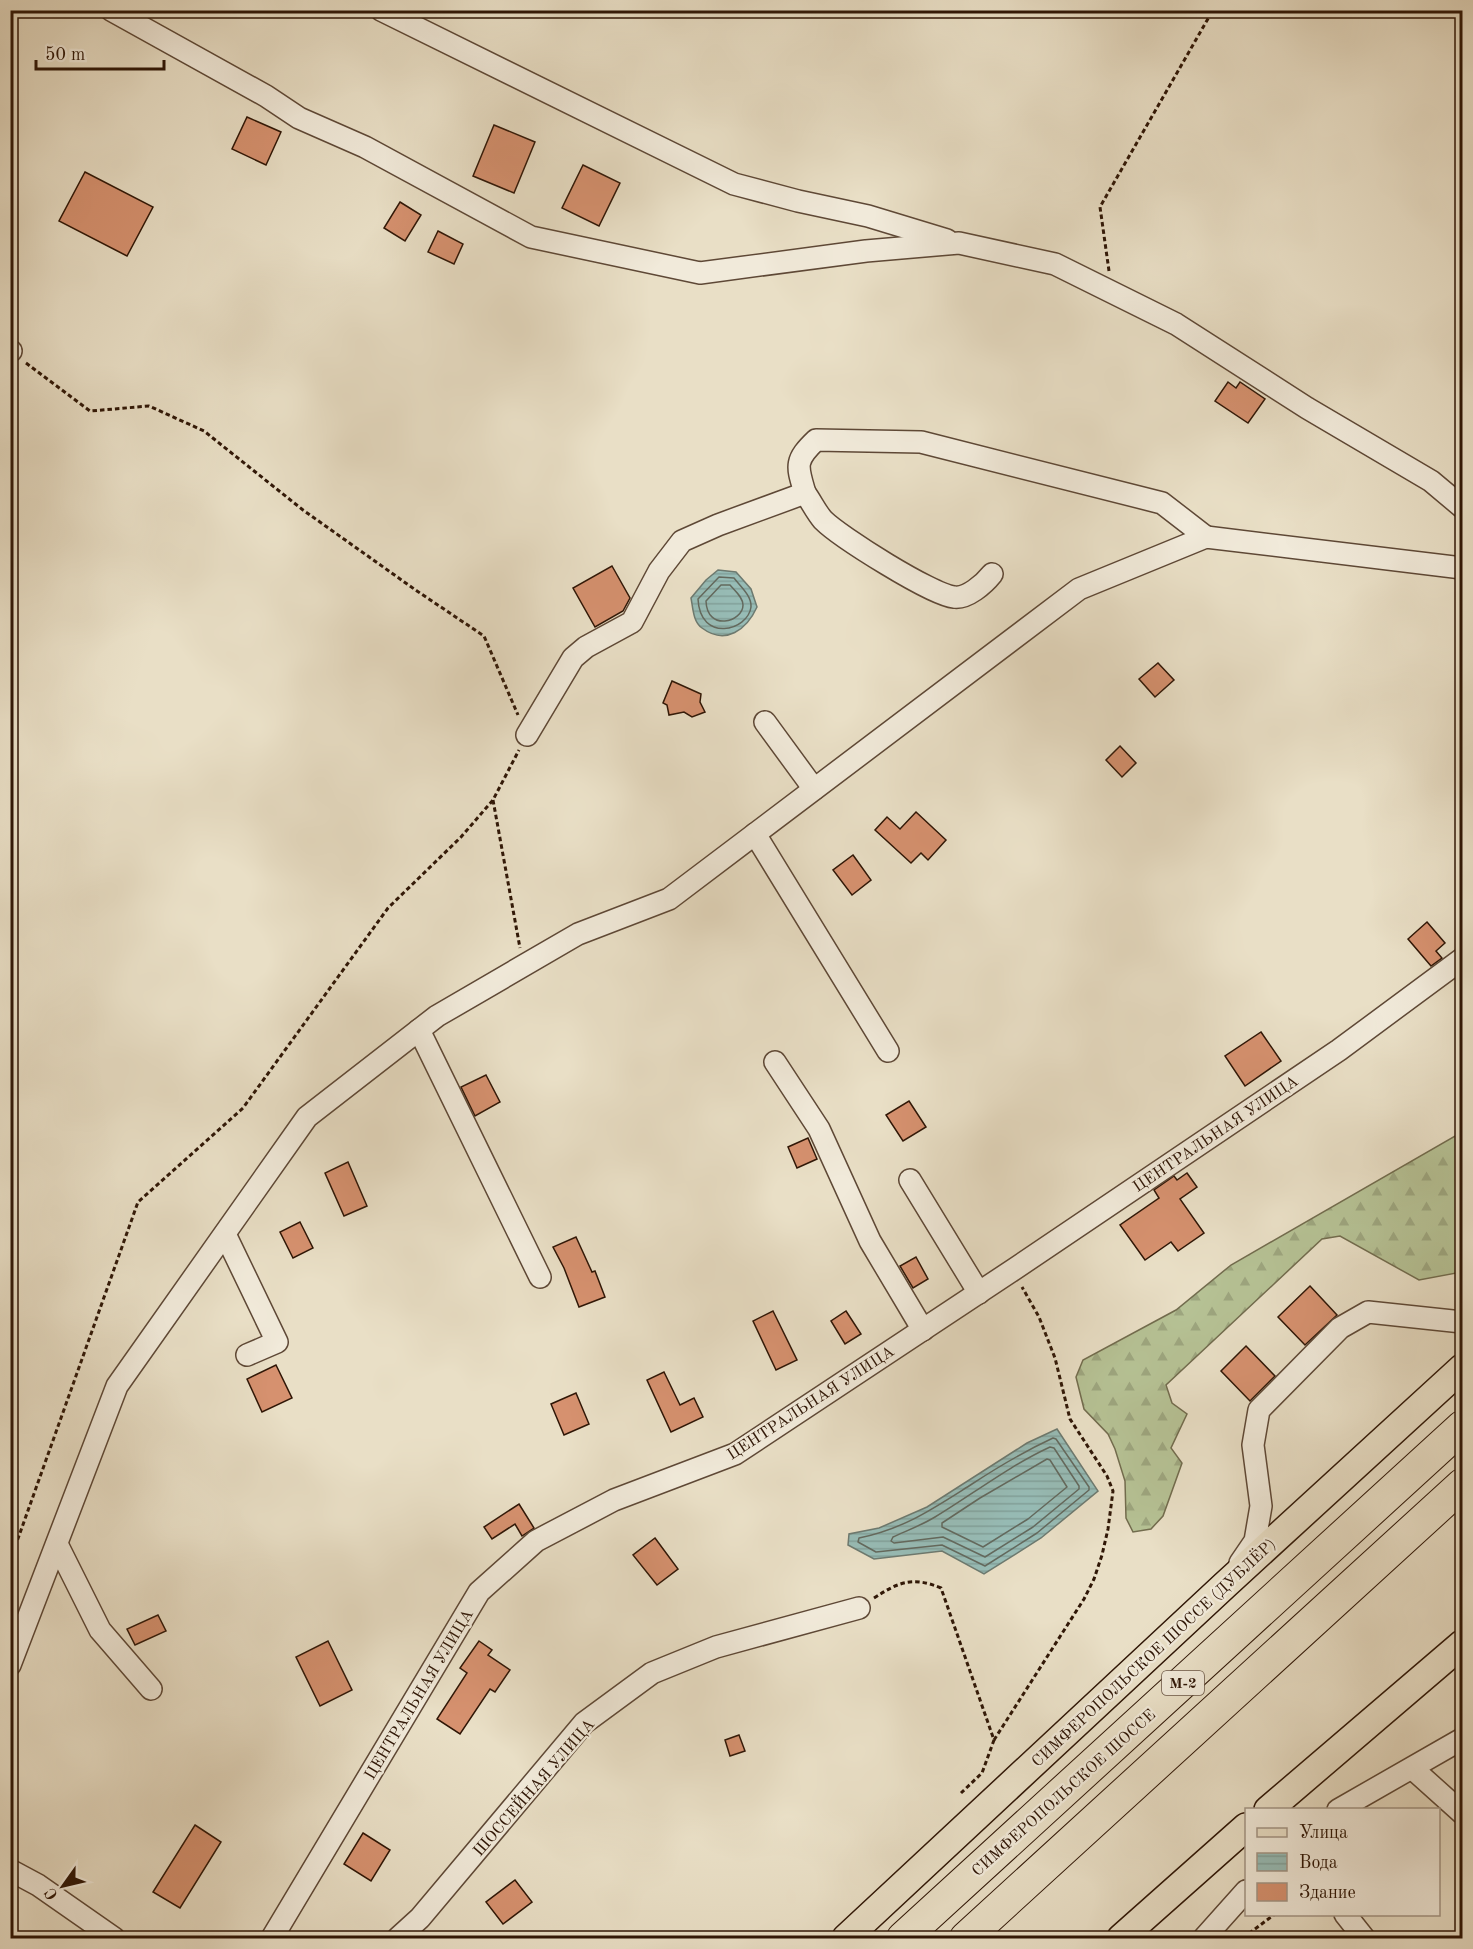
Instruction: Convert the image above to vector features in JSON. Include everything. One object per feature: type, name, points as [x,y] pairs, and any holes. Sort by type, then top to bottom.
[{"type":"highway","name":"СИМФЕРОПОЛЬСКОЕ ШОССЕ","points":[[903,1938],[1462,1426]]},
{"type":"highway","name":"М-2","points":[[966,1938],[1462,1485]]},
{"type":"main road","name":"СИМФЕРОПОЛЬСКОЕ ШОССЕ (ДУБЛЁР)","points":[[846,1938],[1462,1368]]},
{"type":"main road","points":[[1269,1808],[1462,1644]]},
{"type":"main road","points":[[1121,1938],[1245,1828]]},
{"type":"street","points":[[111,10],[266,96],[299,118],[365,147],[531,237],[700,273],[866,251],[959,243]]},
{"type":"street","points":[[381,10],[734,184],[868,216],[959,243],[1055,264],[1176,324],[1306,408],[1431,481],[1462,507]]},
{"type":"street","points":[[992,574],[982,587],[956,598],[936,593],[846,539],[823,519],[805,493],[798,469],[803,452],[816,440],[921,442],[1162,503],[1206,537]]},
{"type":"street","points":[[527,735],[573,658],[585,647],[632,622],[658,571],[681,541],[805,493]]},
{"type":"street","points":[[10,1665],[117,1386],[308,1117],[437,1016],[578,934],[669,899],[1079,589],[1206,537],[1462,568]]},
{"type":"street","points":[[765,722],[814,789]]},
{"type":"street","points":[[755,834],[888,1051]]},
{"type":"street","name":"ЦЕНТРАЛЬНАЯ УЛИЦА","points":[[272,1938],[479,1592],[536,1541],[614,1500],[735,1454],[979,1293],[1339,1050],[1462,959]]},
{"type":"street","points":[[419,1030],[540,1277]]},
{"type":"street","points":[[775,1062],[819,1129],[870,1242],[923,1330]]},
{"type":"street","points":[[910,1180],[979,1293]]},
{"type":"street","points":[[225,1233],[276,1342],[247,1355]]},
{"type":"street","points":[[1225,1585],[1255,1540],[1261,1506],[1253,1445],[1259,1410],[1340,1328],[1368,1312],[1462,1322]]},
{"type":"street","points":[[57,1544],[100,1630],[151,1689]]},
{"type":"street","name":"ШОССЕЙНАЯ УЛИЦА","points":[[398,1938],[420,1918],[584,1723],[652,1673],[716,1647],[859,1608]]},
{"type":"street","points":[[1340,1808],[1413,1769],[1462,1739]]},
{"type":"street","points":[[1413,1769],[1462,1813]]},
{"type":"street","points":[[10,1870],[38,1885],[114,1938]]},
{"type":"street","points":[[1204,1938],[1245,1892]]},
{"type":"street","points":[[1347,1916],[1364,1938]]},
{"type":"path","points":[[1128,300],[1109,273],[1100,207],[1213,10]]},
{"type":"path","points":[[10,1561],[138,1202],[243,1108],[388,908],[461,837],[493,800],[527,735],[484,636],[303,510],[204,431],[149,406],[90,411],[11,351]]},
{"type":"path","points":[[493,800],[523,966]]},
{"type":"path","points":[[961,1793],[982,1773],[994,1740],[1084,1599],[1094,1579],[1108,1529],[1113,1491],[1107,1476],[1070,1419],[1055,1358],[1039,1317],[1013,1270]]},
{"type":"path","points":[[859,1608],[899,1584],[911,1581],[929,1583],[941,1588],[994,1740]]},
{"type":"path","points":[[1243,1938],[1272,1916]]},
{"type":"green space","points":[[1462,1132],[1462,1272],[1419,1280],[1340,1236],[1322,1239],[1166,1385],[1172,1403],[1187,1414],[1171,1448],[1182,1463],[1163,1516],[1151,1529],[1133,1532],[1126,1518],[1125,1481],[1115,1449],[1108,1434],[1084,1409],[1076,1377],[1083,1360],[1176,1310],[1231,1265]]},
{"type":"water","points":[[718,570],[736,572],[751,589],[757,607],[742,628],[727,635],[711,633],[699,625],[691,598]]},
{"type":"water","points":[[1057,1429],[1098,1491],[1041,1538],[984,1574],[942,1551],[874,1559],[848,1545],[849,1534],[879,1528],[927,1507],[1027,1443]]},
{"type":"building","points":[[247,117],[281,132],[266,165],[232,149]]},
{"type":"building","points":[[494,125],[535,142],[514,193],[473,176]]},
{"type":"building","points":[[583,165],[620,183],[599,226],[562,208]]},
{"type":"building","points":[[85,172],[153,207],[127,256],[59,221]]},
{"type":"building","points":[[400,202],[421,215],[405,241],[384,228]]},
{"type":"building","points":[[438,231],[463,244],[454,264],[428,252]]},
{"type":"building","points":[[1228,382],[1236,388],[1240,382],[1265,399],[1248,423],[1215,401]]},
{"type":"building","points":[[612,566],[630,598],[623,611],[595,627],[573,588]]},
{"type":"building","points":[[1158,663],[1174,680],[1155,697],[1139,679]]},
{"type":"building","points":[[672,681],[701,694],[700,702],[705,712],[692,717],[684,712],[669,715],[667,705],[663,703]]},
{"type":"building","points":[[1120,746],[1136,763],[1122,777],[1106,760]]},
{"type":"building","points":[[916,812],[946,840],[928,860],[921,853],[911,863],[875,830],[887,817],[900,829]]},
{"type":"building","points":[[853,855],[871,880],[852,895],[833,870]]},
{"type":"building","points":[[1427,922],[1445,943],[1436,951],[1442,958],[1431,966],[1408,939]]},
{"type":"building","points":[[1261,1032],[1281,1061],[1245,1086],[1225,1056]]},
{"type":"building","points":[[486,1075],[500,1102],[475,1116],[461,1087]]},
{"type":"building","points":[[909,1101],[926,1127],[903,1141],[886,1115]]},
{"type":"building","points":[[808,1138],[817,1159],[797,1168],[788,1147]]},
{"type":"building","points":[[348,1162],[367,1206],[344,1216],[325,1173]]},
{"type":"building","points":[[1187,1173],[1197,1187],[1180,1199],[1204,1233],[1178,1251],[1171,1242],[1145,1260],[1120,1225],[1159,1198],[1154,1190],[1174,1176],[1177,1180]]},
{"type":"building","points":[[300,1222],[313,1248],[293,1258],[280,1232]]},
{"type":"building","points":[[576,1237],[592,1272],[595,1271],[605,1297],[579,1307],[553,1247]]},
{"type":"building","points":[[916,1257],[928,1279],[913,1288],[900,1266]]},
{"type":"building","points":[[1310,1286],[1337,1315],[1305,1345],[1278,1317]]},
{"type":"building","points":[[773,1311],[797,1360],[776,1370],[753,1321]]},
{"type":"building","points":[[846,1311],[861,1334],[845,1344],[831,1321]]},
{"type":"building","points":[[1246,1346],[1275,1376],[1250,1401],[1221,1371]]},
{"type":"building","points":[[276,1365],[292,1398],[262,1412],[247,1379]]},
{"type":"building","points":[[664,1372],[680,1405],[694,1398],[703,1417],[671,1432],[647,1380]]},
{"type":"building","points":[[576,1393],[589,1424],[564,1435],[551,1404]]},
{"type":"building","points":[[519,1504],[534,1528],[522,1536],[515,1524],[492,1539],[484,1527]]},
{"type":"building","points":[[655,1538],[678,1569],[657,1585],[633,1555]]},
{"type":"building","points":[[158,1615],[166,1631],[135,1645],[127,1629]]},
{"type":"building","points":[[328,1641],[352,1690],[320,1706],[296,1657]]},
{"type":"building","points":[[479,1641],[492,1650],[488,1655],[510,1670],[495,1692],[490,1689],[460,1734],[437,1719],[467,1673],[460,1668]]},
{"type":"building","points":[[739,1735],[745,1751],[730,1756],[725,1740]]},
{"type":"building","points":[[195,1825],[221,1842],[180,1908],[153,1892]]},
{"type":"building","points":[[363,1833],[390,1850],[371,1881],[344,1864]]},
{"type":"building","points":[[515,1880],[532,1902],[503,1924],[486,1902]]}]
